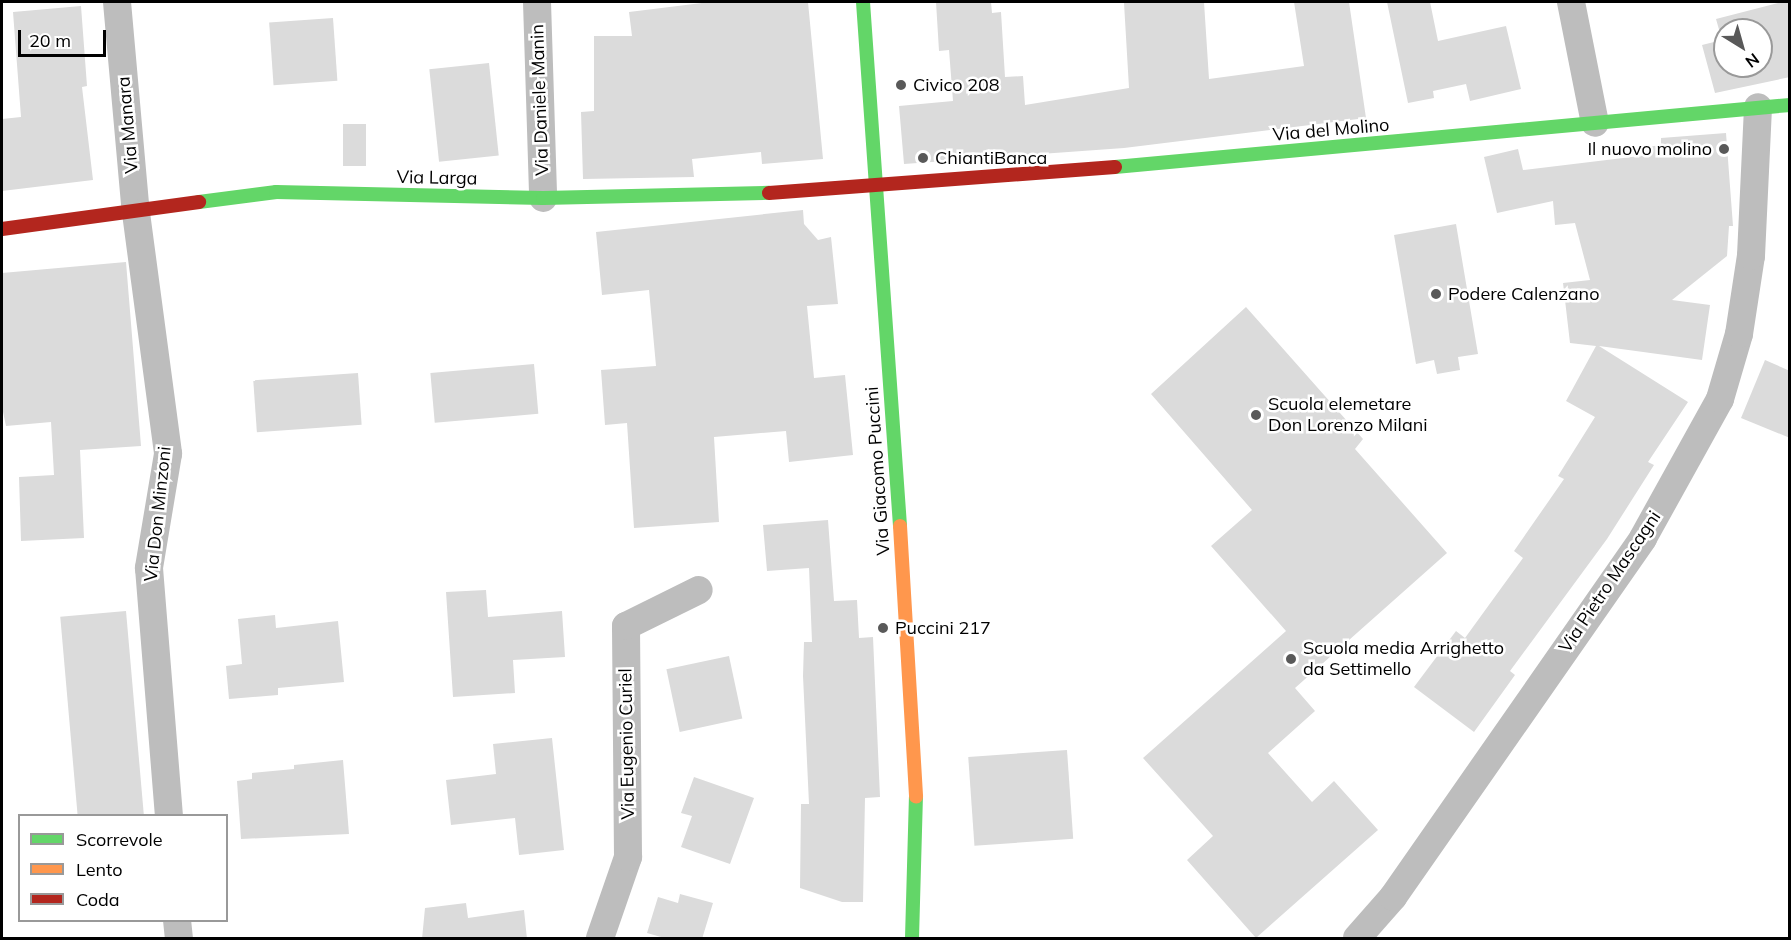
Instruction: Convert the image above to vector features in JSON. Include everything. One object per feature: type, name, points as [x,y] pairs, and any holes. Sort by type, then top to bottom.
[{"type":"street","name":"Via Manara","points":[[117,2],[136,213]]},
{"type":"street","name":"Via Daniele Manin","points":[[537,2],[543,198]]},
{"type":"street","name":"Via Giacomo Puccini","points":[[863,2],[916,756],[917,848],[912,939]]},
{"type":"street","points":[[1571,2],[1595,123]]},
{"type":"street","name":"Via del Molino","points":[[874,184],[1074,171],[1790,105]]},
{"type":"street","name":"Via Pietro Mascagni","points":[[1358,939],[1393,897],[1643,538],[1720,399],[1739,334],[1751,256],[1758,107]]},
{"type":"street","name":"Via Larga","points":[[2,229],[136,213],[276,192],[543,198],[739,195],[874,184]]},
{"type":"street","name":"Via Don Minzoni","points":[[136,213],[168,454],[149,568],[169,814]]},
{"type":"street","name":"Via Eugenio Curiel","points":[[600,939],[628,857],[626,626],[699,590]]},
{"type":"street","points":[[177,922],[179,939]]},
{"type":"building","points":[[710,2],[808,2],[823,159],[762,164],[761,152],[692,159],[694,177],[583,179],[581,112],[594,111],[594,36],[632,36],[629,12]]},
{"type":"building","points":[[936,2],[991,2],[992,13],[1001,12],[1005,77],[1023,76],[1025,105],[1129,88],[1124,3],[1204,2],[1209,79],[1304,66],[1294,2],[1349,2],[1366,118],[1124,148],[904,164],[899,106],[953,101],[949,50],[939,51]]},
{"type":"building","points":[[1387,2],[1430,2],[1438,41],[1506,26],[1521,89],[1470,101],[1466,84],[1433,91],[1434,98],[1408,103]]},
{"type":"building","points":[[1790,2],[1790,77],[1715,93],[1702,45],[1713,42],[1713,78],[1773,78],[1773,18],[1720,18]]},
{"type":"building","points":[[81,6],[87,86],[82,87],[93,180],[2,191],[2,119],[21,117],[13,12]]},
{"type":"building","points":[[333,18],[337,81],[274,85],[269,22]]},
{"type":"building","points":[[489,63],[499,155],[439,162],[429,69]]},
{"type":"building","points":[[343,124],[366,124],[366,166],[343,166]]},
{"type":"building","points":[[1726,133],[1733,226],[1729,226],[1727,256],[1672,300],[1710,305],[1702,360],[1599,346],[1688,402],[1648,462],[1654,465],[1607,539],[1510,671],[1515,675],[1474,732],[1414,687],[1456,631],[1465,638],[1523,558],[1514,551],[1564,479],[1558,476],[1595,417],[1566,401],[1596,346],[1570,343],[1563,283],[1590,280],[1575,223],[1555,225],[1553,201],[1497,213],[1484,157],[1518,149],[1523,170],[1648,155],[1647,147],[1661,145],[1661,138]]},
{"type":"building","points":[[803,210],[804,224],[818,240],[831,237],[838,304],[807,306],[814,378],[845,375],[853,455],[789,462],[786,431],[714,437],[719,522],[634,528],[627,423],[605,425],[601,370],[656,366],[649,290],[602,295],[596,232]]},
{"type":"building","name":"Podere Calenzano","points":[[1456,224],[1478,354],[1458,357],[1460,370],[1437,374],[1434,360],[1416,364],[1394,235]]},
{"type":"building","points":[[126,262],[141,446],[80,450],[84,538],[21,541],[19,477],[54,475],[51,422],[6,426],[2,407],[2,273]]},
{"type":"building","name":"Scuola media Arrighetto da Settimello","points":[[1246,307],[1363,439],[1355,449],[1447,553],[1295,688],[1315,711],[1268,753],[1312,802],[1334,781],[1378,830],[1256,938],[1187,860],[1213,836],[1143,758],[1286,631],[1211,546],[1252,510],[1151,394]]},
{"type":"building","points":[[1765,360],[1790,371],[1790,438],[1741,418]]},
{"type":"building","points":[[534,364],[538,414],[435,423],[430,373]]},
{"type":"building","points":[[358,373],[362,425],[257,432],[253,380]]},
{"type":"building","points":[[828,520],[834,601],[857,600],[859,638],[873,637],[880,797],[865,798],[863,902],[842,902],[800,888],[801,804],[809,804],[803,676],[804,642],[812,642],[809,568],[767,571],[763,525]]},
{"type":"building","points":[[486,590],[488,617],[562,611],[565,657],[513,660],[515,693],[453,697],[446,592]]},
{"type":"building","points":[[126,611],[144,814],[78,814],[60,617]]},
{"type":"building","points":[[275,615],[276,628],[338,621],[344,682],[278,688],[278,695],[229,699],[226,666],[242,664],[238,619]]},
{"type":"building","points":[[729,656],[742,719],[680,732],[666,669]]},
{"type":"building","points":[[552,738],[564,850],[519,855],[515,818],[451,825],[446,780],[496,774],[493,744]]},
{"type":"building","points":[[1067,750],[1073,839],[974,846],[968,757]]},
{"type":"building","points":[[343,760],[349,834],[241,839],[237,781],[252,779],[252,773],[294,769],[294,765]]},
{"type":"building","points":[[694,777],[754,798],[730,864],[681,847],[692,816],[681,813]]},
{"type":"building","points":[[680,894],[713,903],[702,939],[668,939],[647,933],[658,897],[678,903]]},
{"type":"building","points":[[466,903],[468,918],[524,910],[527,939],[422,939],[425,908]]},
{"type":"traffic: fast","points":[[863,2],[900,526]]},
{"type":"traffic: fast","points":[[1115,167],[1790,105]]},
{"type":"traffic: fast","points":[[199,202],[276,192],[543,198],[769,193]]},
{"type":"traffic: fast","points":[[912,938],[916,797]]},
{"type":"traffic: slow","points":[[900,526],[916,797]]},
{"type":"traffic: jam","points":[[769,193],[1115,167]]},
{"type":"traffic: jam","points":[[2,229],[199,202]]},
{"type":"place","name":"Civico 208","points":[[901,85]]},
{"type":"place","name":"Il nuovo molino","points":[[1724,149]]},
{"type":"place","name":"ChiantiBanca","points":[[923,158]]},
{"type":"place","name":"Podere Calenzano","points":[[1436,294]]},
{"type":"place","name":"Scuola elemetare Don Lorenzo Milani","points":[[1256,415]]},
{"type":"place","name":"Puccini 217","points":[[883,628]]},
{"type":"place","name":"Scuola media Arrighetto da Settimello","points":[[1291,659]]}]
